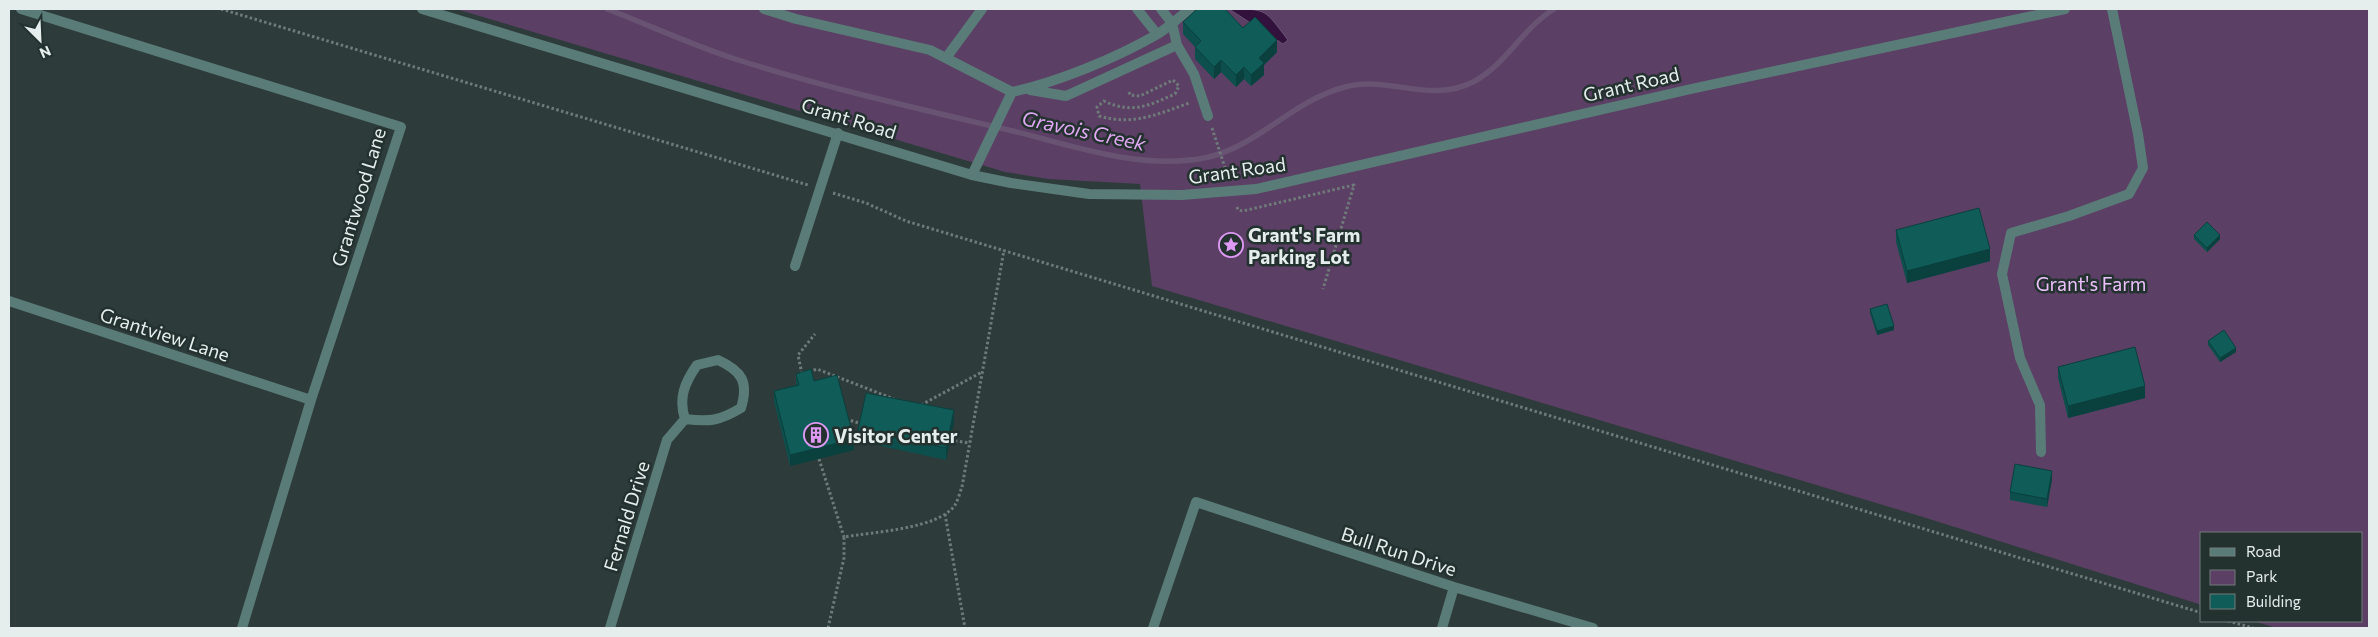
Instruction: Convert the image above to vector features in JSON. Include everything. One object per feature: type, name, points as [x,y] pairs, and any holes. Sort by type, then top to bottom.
[{"type":"street","name":"Grantwood Lane","points":[[21,9],[401,127],[311,400],[242,628]]},
{"type":"street","name":"Grant Road","points":[[422,9],[972,175],[1011,183],[1089,194],[1182,195],[1256,189],[1433,146],[2065,9]]},
{"type":"street","points":[[764,9],[796,19],[930,50],[1012,92],[1055,80],[1115,55],[1157,34],[1190,9]]},
{"type":"street","points":[[946,58],[982,9]]},
{"type":"street","points":[[1137,9],[1157,34]]},
{"type":"street","points":[[1161,9],[1172,23],[1177,45],[1194,74],[1208,116]]},
{"type":"street","points":[[2041,452],[2040,405],[2020,358],[2002,274],[2011,233],[2070,216],[2129,194],[2143,168],[2138,134],[2112,9]]},
{"type":"street","points":[[1024,89],[1066,96],[1177,45]]},
{"type":"street","points":[[972,175],[1012,92]]},
{"type":"street","points":[[795,266],[838,133]]},
{"type":"street","name":"Grantview Lane","points":[[9,301],[311,400]]},
{"type":"street","points":[[718,360],[732,367],[742,377],[745,395],[741,408],[723,419],[708,422],[685,419],[682,410],[682,398],[686,381],[697,365],[718,360]]},
{"type":"street","name":"Fernald Drive","points":[[610,628],[667,440],[685,419]]},
{"type":"street","name":"Bull Run Drive","points":[[1153,628],[1196,502],[1454,587],[1593,628]]},
{"type":"street","points":[[1442,628],[1454,587]]},
{"type":"path","points":[[221,9],[803,184]]},
{"type":"path","points":[[1129,92],[1130,95],[1140,96],[1173,80],[1178,86],[1175,94],[1137,109],[1119,108],[1104,101],[1097,107],[1099,116],[1127,121],[1151,117],[1201,98]]},
{"type":"path","points":[[1208,116],[1227,174]]},
{"type":"path","points":[[1237,207],[1238,210],[1243,211],[1354,185],[1323,288]]},
{"type":"path","points":[[830,192],[866,203],[906,221],[2200,612]]},
{"type":"path","points":[[844,537],[922,524],[945,514],[955,505],[962,487],[1004,250]]},
{"type":"path","points":[[815,334],[798,355],[803,377],[812,370],[817,369],[900,401]]},
{"type":"path","points":[[917,406],[928,403],[982,372]]},
{"type":"path","points":[[846,419],[862,424]]},
{"type":"path","points":[[950,440],[969,443]]},
{"type":"path","points":[[819,459],[844,537],[844,558],[828,628]]},
{"type":"path","points":[[945,514],[964,628]]},
{"type":"path","points":[[2232,622],[2253,628]]},
{"type":"green space","name":"Grant's Farm","points":[[456,9],[2369,9],[2369,628],[2277,628],[2256,622],[2363,622],[2363,532],[2200,532],[2200,604],[1923,517],[1152,286],[1140,184],[1048,179],[1005,172]]},
{"type":"shaded area","points":[[1229,9],[1251,9],[1264,13],[1288,40],[1283,44]]},
{"type":"building","points":[[1197,9],[1225,9],[1243,28],[1255,17],[1277,40],[1259,58],[1264,63],[1251,75],[1244,67],[1236,75],[1221,60],[1214,67],[1195,47],[1201,41],[1183,22]]},
{"type":"building","points":[[1979,208],[1990,249],[1907,271],[1896,230]]},
{"type":"building","points":[[2207,222],[2220,235],[2207,248],[2194,235]]},
{"type":"building","points":[[1887,304],[1894,326],[1877,331],[1870,309]]},
{"type":"building","points":[[2224,330],[2236,348],[2220,358],[2208,341]]},
{"type":"building","points":[[2135,347],[2145,386],[2068,406],[2058,367]]},
{"type":"building","name":"Visitor Center","points":[[811,369],[814,381],[837,375],[854,439],[790,455],[774,391],[799,385],[796,374]]},
{"type":"building","points":[[866,393],[954,410],[946,448],[858,430]]},
{"type":"building","points":[[2015,464],[2052,471],[2047,499],[2010,492]]},
{"type":"waterway","name":"Gravois Creek","points":[[607,9],[687,41],[769,70],[873,98],[1107,155],[1156,161],[1180,161],[1223,153],[1241,145],[1308,103],[1345,87],[1378,84],[1426,90],[1458,88],[1486,74],[1533,26],[1554,9]]},
{"type":"place","name":"Grant's Farm Parking Lot","points":[[1231,245]]},
{"type":"place","name":"Visitor Center","points":[[816,435]]}]
